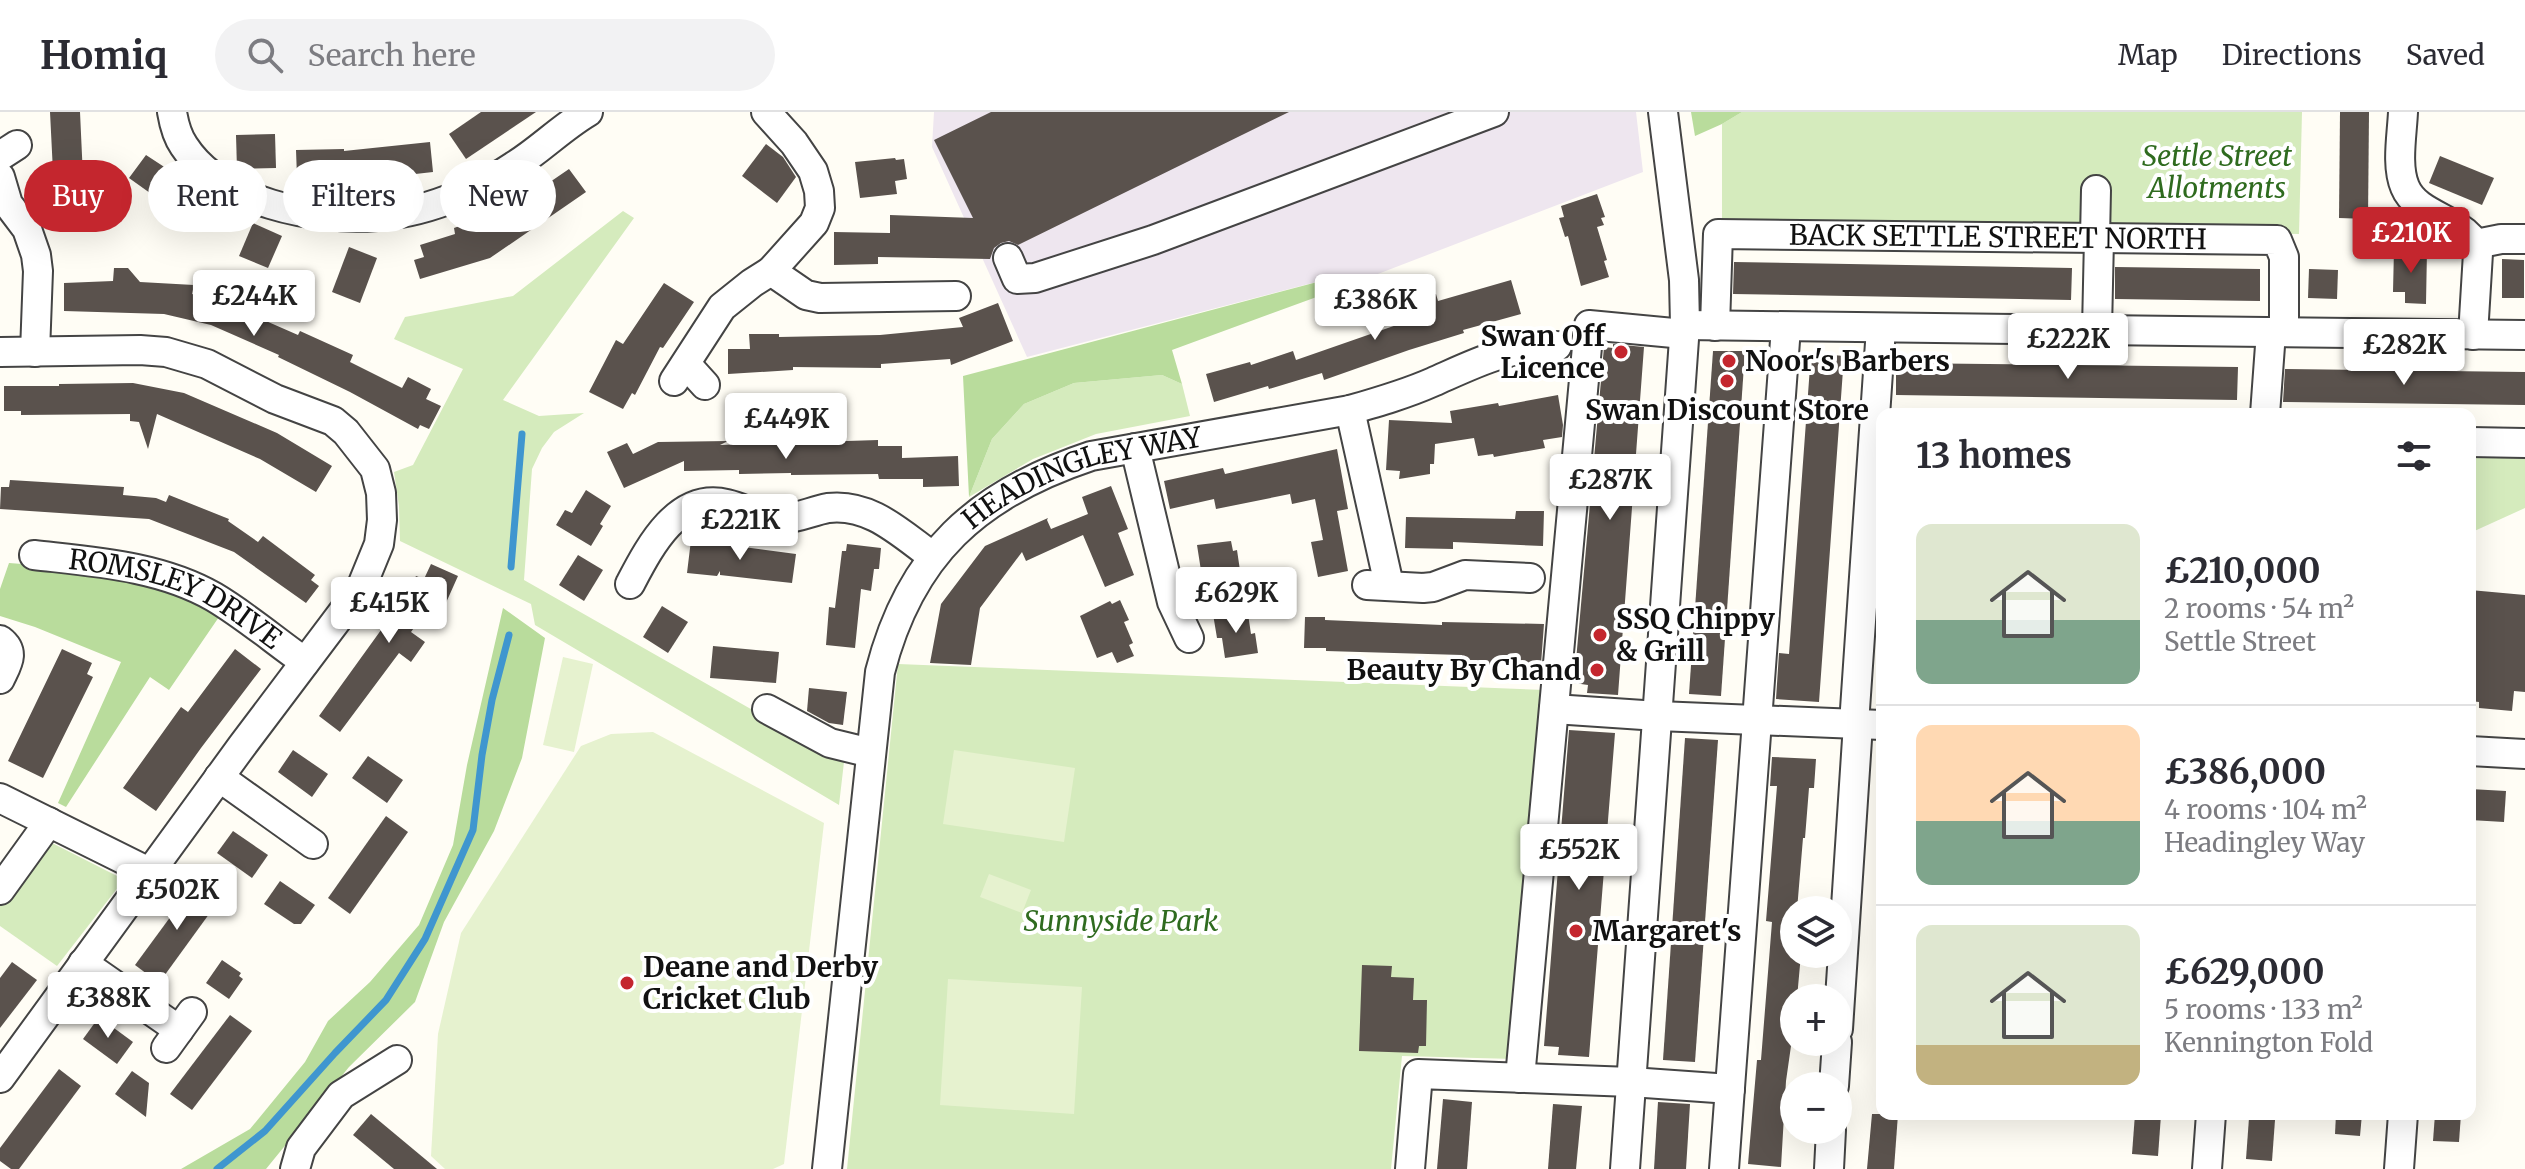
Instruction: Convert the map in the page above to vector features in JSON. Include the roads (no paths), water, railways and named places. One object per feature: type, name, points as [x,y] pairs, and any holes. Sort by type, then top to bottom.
[{"type":"street","points":[[172,112],[183,146],[201,166],[223,183],[250,197],[279,206],[311,214],[344,217],[408,212],[463,194],[514,166],[588,112]]},
{"type":"street","points":[[705,385],[680,372],[722,307],[771,271],[814,223],[820,208],[813,171],[794,143],[766,112]]},
{"type":"street","points":[[1008,258],[1017,279],[1035,278],[1153,240],[1494,112]]},
{"type":"street","points":[[1625,1169],[1684,330],[1684,280],[1663,112]]},
{"type":"street","points":[[2403,112],[2401,175],[2406,190],[2414,202],[2469,236],[2476,244],[2473,335]]},
{"type":"street","points":[[0,177],[8,204],[32,238],[36,255],[35,352]]},
{"type":"street","points":[[2096,190],[2097,330]]},
{"type":"street","name":"BACK SETTLE STREET NORTH","points":[[1715,326],[1718,234],[2097,238],[2277,240],[2284,257],[2278,332]]},
{"type":"street","points":[[2476,244],[2501,239],[2525,239]]},
{"type":"street","points":[[771,271],[806,295],[820,298],[912,287],[956,296]]},
{"type":"street","points":[[1520,1078],[1589,325],[1684,330],[1715,326],[2525,335]]},
{"type":"street","points":[[1724,1169],[1786,327]]},
{"type":"street","points":[[1879,408],[1881,328]]},
{"type":"street","points":[[2266,408],[2278,332]]},
{"type":"street","name":"HEADINGLEY WAY","points":[[827,1169],[880,672],[907,596],[932,556],[971,517],[1007,492],[1051,469],[1091,456],[1350,410],[1497,367],[1536,346],[1557,346]]},
{"type":"street","points":[[0,352],[140,350],[187,357],[207,364],[275,399],[333,421],[354,441],[375,469],[381,493],[379,544],[361,588],[0,1078]]},
{"type":"street","points":[[1350,410],[1378,585],[1423,588],[1465,575],[1494,586],[1530,578]]},
{"type":"street","points":[[2476,442],[2525,443]]},
{"type":"street","points":[[1135,448],[1164,610],[1189,638]]},
{"type":"street","points":[[1842,984],[1865,724],[1876,497]]},
{"type":"street","points":[[630,584],[642,542],[689,509],[705,503],[719,502],[770,519],[784,519],[816,510],[853,508],[870,513],[932,556]]},
{"type":"street","name":"ROMSLEY DRIVE","points":[[34,555],[118,565],[171,579],[212,596],[305,662]]},
{"type":"street","points":[[0,679],[9,660],[4,644]]},
{"type":"street","points":[[767,709],[830,743],[871,753]]},
{"type":"street","points":[[1554,709],[1865,724]]},
{"type":"street","points":[[2476,751],[2525,754]]},
{"type":"street","points":[[219,777],[313,843]]},
{"type":"street","points":[[0,798],[149,872]]},
{"type":"street","points":[[0,890],[49,822]]},
{"type":"street","points":[[83,963],[179,1030]]},
{"type":"street","points":[[295,1169],[301,1148],[341,1095],[397,1060]]},
{"type":"street","points":[[1410,1169],[1418,1074],[1730,1089]]},
{"type":"street","points":[[2207,1169],[2211,1120]]},
{"type":"street","points":[[2399,1169],[2403,1120]]},
{"type":"street","points":[[1829,1169],[1830,1144]]},
{"type":"waterway","points":[[511,567],[522,434]]},
{"type":"waterway","points":[[217,1169],[265,1131],[386,1000],[425,939],[473,830],[492,700],[509,635]]},
{"type":"place","name":"Swan Off Licence","points":[[1621,352]]},
{"type":"place","name":"Noor's Barbers","points":[[1729,361]]},
{"type":"place","name":"Swan Discount Store","points":[[1727,381]]},
{"type":"place","name":"SSQ Chippy & Grill","points":[[1600,635]]},
{"type":"place","name":"Beauty By Chand","points":[[1597,670]]},
{"type":"place","name":"Margaret's","points":[[1576,931]]},
{"type":"place","name":"Deane and Derby Cricket Club","points":[[627,983]]},
{"type":"park label","name":"Settle Street Allotments","points":[[2217,172]]},
{"type":"park label","name":"Sunnyside Park","points":[[1121,921]]}]
